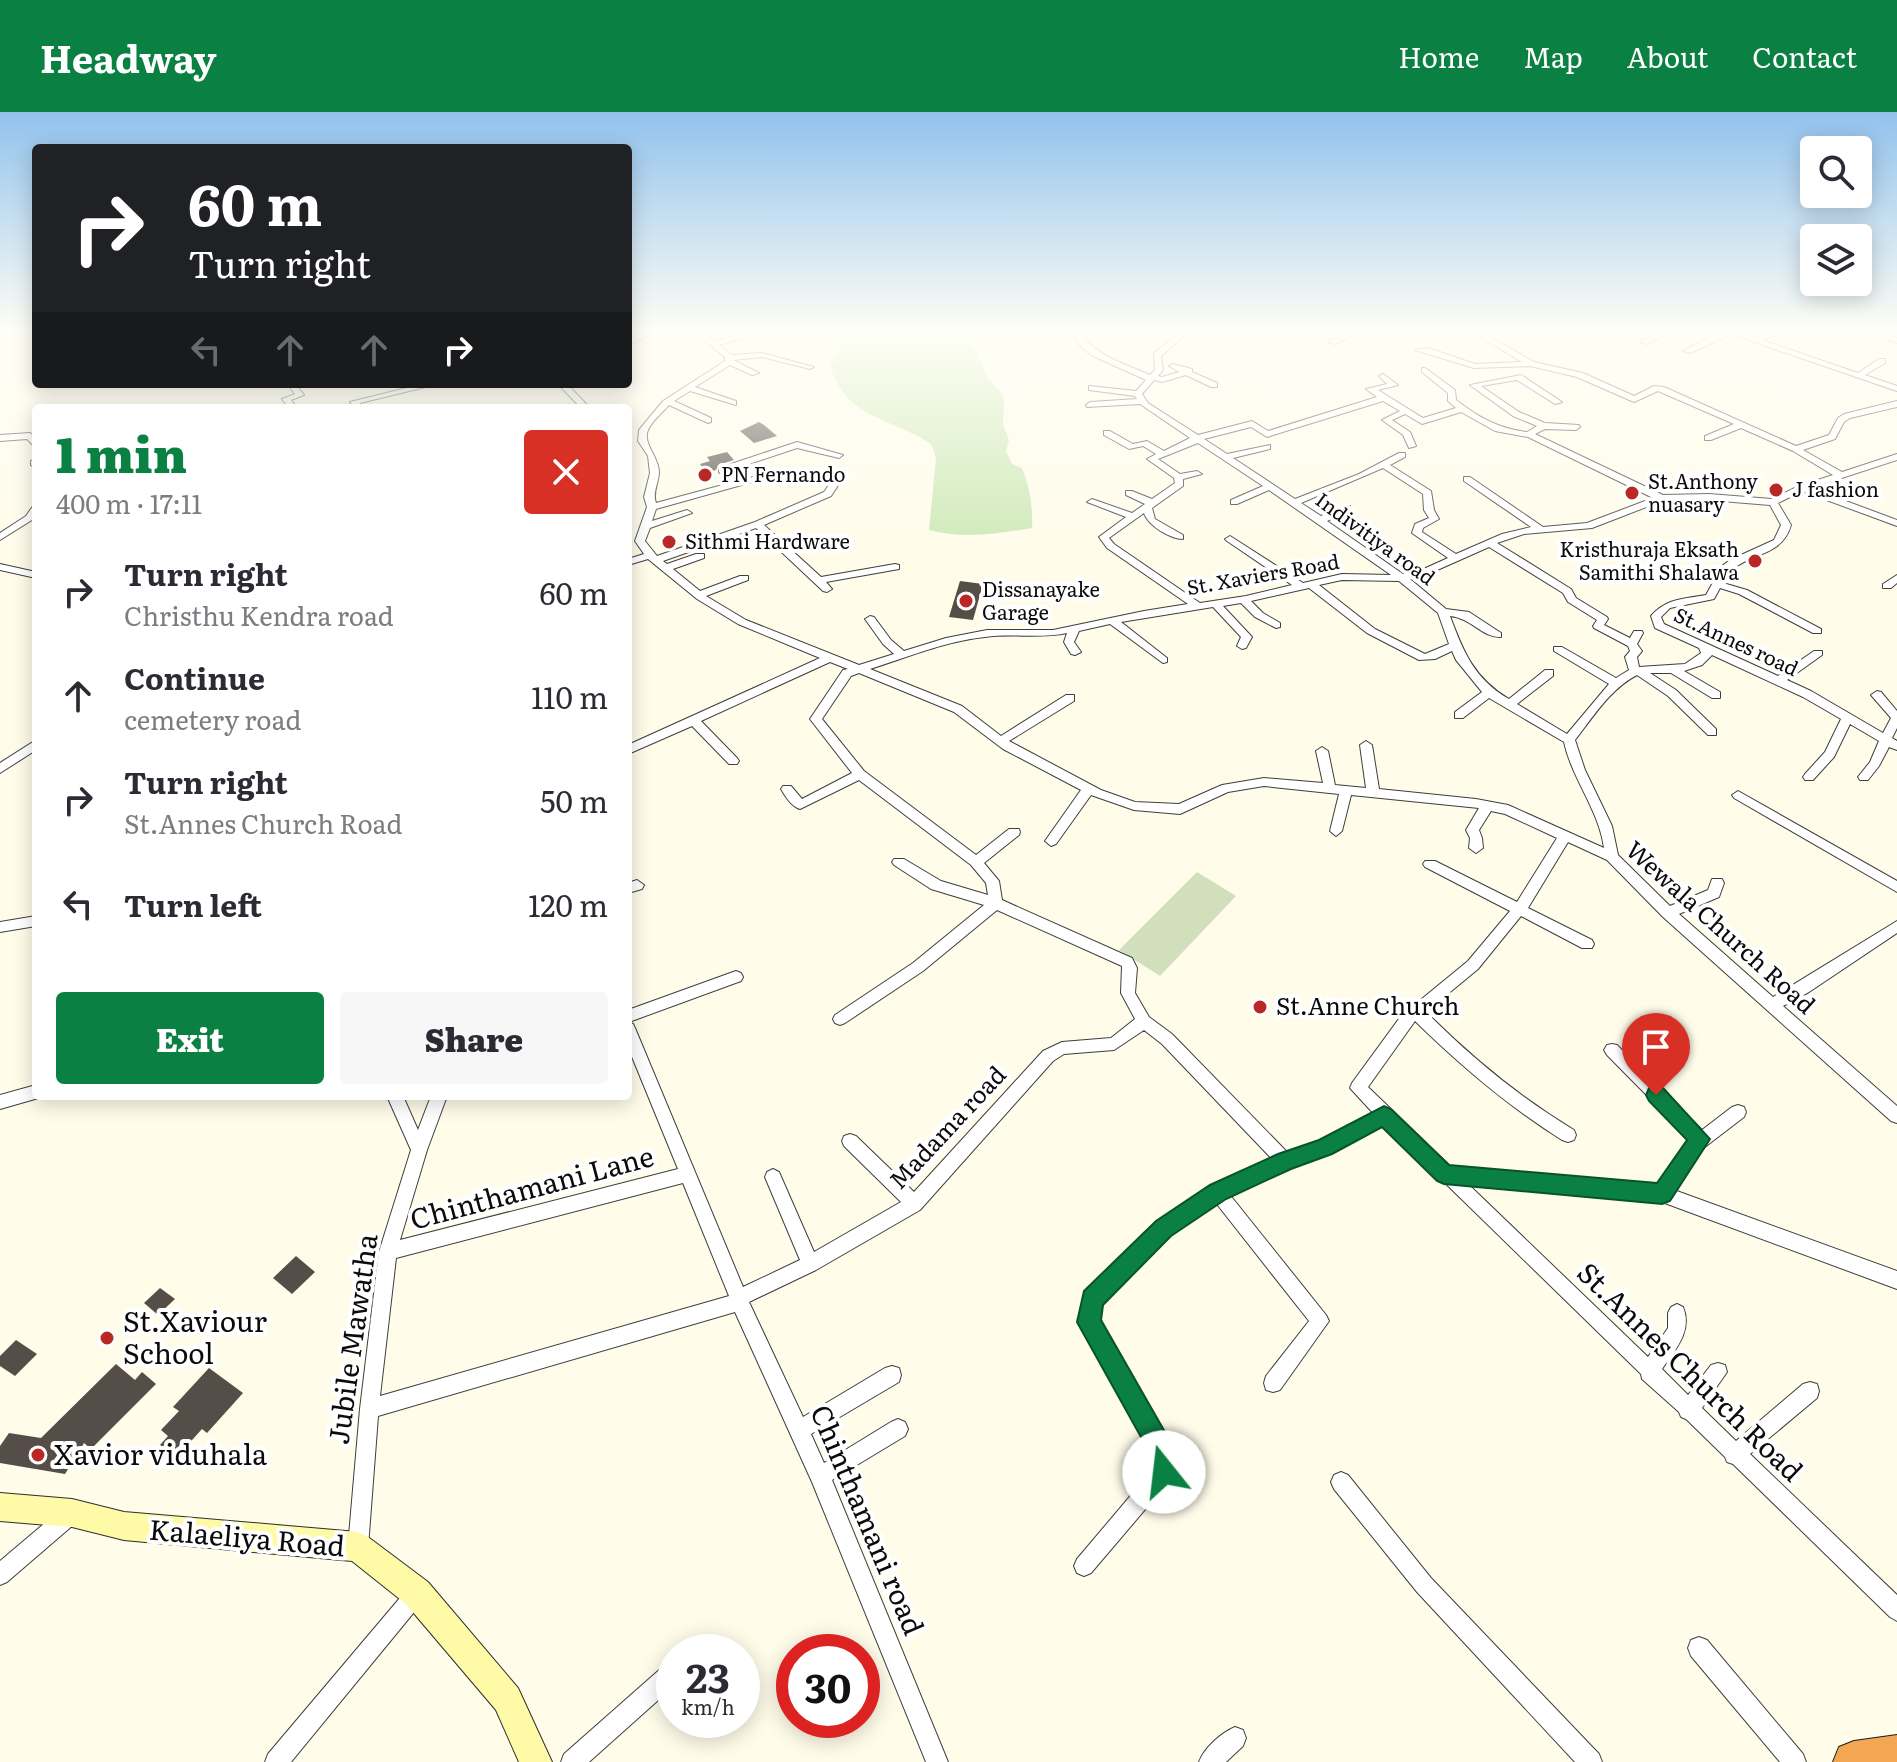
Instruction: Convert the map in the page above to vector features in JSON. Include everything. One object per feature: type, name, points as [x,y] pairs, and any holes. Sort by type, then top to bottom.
[{"type":"highway","points":[[1854,1762],[1897,1756]]},
{"type":"street","points":[[642,441],[648,421],[663,407]]},
{"type":"street","points":[[680,407],[708,420]]},
{"type":"street","name":"Indivitiya road","points":[[1153,407],[1196,440],[1270,486],[1401,577],[1443,612],[1454,635],[1454,646],[1489,693],[1569,740]]},
{"type":"street","points":[[1196,605],[1110,546],[1104,537],[1180,484],[1178,477],[1151,459],[1196,440],[1252,424],[1267,434],[1354,407]]},
{"type":"street","points":[[1396,407],[1422,421],[1462,409]]},
{"type":"street","points":[[1460,407],[1500,433],[1530,435],[1661,498]]},
{"type":"street","points":[[1506,407],[1544,426],[1576,427]]},
{"type":"street","points":[[1702,407],[1796,449],[1840,475]]},
{"type":"street","points":[[1796,449],[1832,437],[1841,420],[1847,416],[1884,407]]},
{"type":"street","points":[[1404,412],[1386,420],[1407,434],[1412,446]]},
{"type":"street","points":[[1708,438],[1742,424]]},
{"type":"street","points":[[1530,435],[1544,426]]},
{"type":"street","points":[[1107,433],[1132,447],[1144,443],[1163,454]]},
{"type":"street","points":[[0,438],[25,434],[32,439]]},
{"type":"street","points":[[632,437],[642,441],[652,456],[655,473],[649,497],[652,507],[640,541],[653,557]]},
{"type":"street","points":[[758,479],[739,486],[722,470],[797,445],[839,455]]},
{"type":"street","points":[[1225,457],[1267,447]]},
{"type":"street","points":[[1293,503],[1402,455]]},
{"type":"street","points":[[1773,502],[1802,488],[1897,457]]},
{"type":"street","points":[[1384,465],[1428,493],[1429,510],[1434,519],[1418,526],[1417,533],[1455,558]]},
{"type":"street","points":[[1178,477],[1197,474]]},
{"type":"street","points":[[1467,479],[1540,529]]},
{"type":"street","points":[[652,507],[735,483]]},
{"type":"street","points":[[632,561],[758,524],[828,494],[834,484]]},
{"type":"street","points":[[1234,502],[1270,486]]},
{"type":"street","points":[[1802,488],[1897,523]]},
{"type":"street","points":[[1129,493],[1151,506]]},
{"type":"street","name":"St. Xaviers Road","points":[[861,669],[900,654],[987,633],[1053,633],[1243,599],[1342,577],[1401,577],[1422,573],[1505,536],[1540,529],[1589,526],[1661,498],[1709,497],[1773,502]]},
{"type":"street","points":[[1092,502],[1135,517]]},
{"type":"street","name":"St.Annes road","points":[[1773,502],[1786,525],[1780,542],[1740,559],[1726,569],[1710,597],[1667,605],[1656,616],[1659,626],[1848,717],[1897,746]]},
{"type":"street","points":[[1151,506],[1151,520],[1180,537]]},
{"type":"street","points":[[1318,521],[1347,508]]},
{"type":"street","points":[[645,526],[687,513]]},
{"type":"street","points":[[0,537],[32,517]]},
{"type":"street","points":[[758,524],[827,589]]},
{"type":"street","points":[[1230,539],[1305,584],[1371,631],[1423,658],[1433,657],[1440,650],[1454,646]]},
{"type":"street","points":[[1490,543],[1567,591],[1572,600],[1603,619],[1598,626],[1635,638],[1636,651],[1631,657],[1637,671],[1672,693],[1712,732]]},
{"type":"street","points":[[666,568],[700,556]]},
{"type":"street","name":"Wewala Church Road","points":[[653,557],[699,595],[742,622],[958,709],[1001,741],[1089,789],[1134,806],[1180,809],[1226,788],[1247,783],[1330,788],[1508,810],[1612,857],[1668,913],[1897,1116]]},
{"type":"street","points":[[0,567],[32,574]]},
{"type":"street","points":[[817,581],[895,567]]},
{"type":"street","points":[[699,595],[744,578]]},
{"type":"street","points":[[1887,586],[1897,578]]},
{"type":"street","points":[[1717,584],[1743,592],[1817,631]]},
{"type":"street","points":[[1243,599],[1259,615],[1276,625]]},
{"type":"street","points":[[1215,603],[1247,637],[1242,646]]},
{"type":"street","points":[[1443,612],[1465,614],[1497,635]]},
{"type":"street","points":[[870,619],[900,654]]},
{"type":"street","points":[[1113,621],[1163,660]]},
{"type":"street","points":[[1074,630],[1069,642],[1075,652]]},
{"type":"street","points":[[1612,857],[1611,840],[1602,814],[1572,760],[1569,740],[1617,684],[1637,671],[1674,670],[1700,661],[1707,654],[1704,648]]},
{"type":"street","points":[[1558,649],[1617,684]]},
{"type":"street","points":[[1777,682],[1818,653]]},
{"type":"street","points":[[632,748],[831,657]]},
{"type":"street","points":[[861,669],[847,673],[816,719],[860,774],[976,862],[992,881],[996,903]]},
{"type":"street","points":[[1674,670],[1716,695]]},
{"type":"street","points":[[1509,705],[1549,673]]},
{"type":"street","points":[[1459,715],[1489,693]]},
{"type":"street","points":[[1864,777],[1882,754],[1884,739],[1897,718],[1877,695]]},
{"type":"street","points":[[1001,741],[1070,698]]},
{"type":"street","points":[[1809,777],[1830,754],[1848,717]]},
{"type":"street","points":[[693,720],[733,761]]},
{"type":"street","points":[[1366,745],[1373,793]]},
{"type":"street","points":[[0,769],[32,747]]},
{"type":"street","points":[[1322,751],[1330,788]]},
{"type":"street","points":[[787,789],[800,805],[860,774]]},
{"type":"street","points":[[1051,841],[1089,789]]},
{"type":"street","points":[[1336,831],[1346,790]]},
{"type":"street","points":[[1738,795],[1897,887]]},
{"type":"street","points":[[1476,848],[1472,830],[1487,806]]},
{"type":"street","points":[[976,862],[1014,832]]},
{"type":"street","points":[[1565,836],[1520,908],[1473,965],[1415,1011],[1484,1076],[1534,1115],[1568,1135]]},
{"type":"street","points":[[899,862],[936,885],[996,903],[1127,962],[1130,968],[1128,993],[1144,1021],[1167,1039],[1285,1161]]},
{"type":"street","points":[[1430,864],[1587,944]]},
{"type":"street","points":[[1668,913],[1714,893],[1717,883]]},
{"type":"street","points":[[840,1019],[918,967],[996,903]]},
{"type":"street","points":[[0,927],[32,922]]},
{"type":"street","points":[[1772,1005],[1805,990],[1843,959],[1897,926]]},
{"type":"street","points":[[632,1015],[736,977]]},
{"type":"street","name":"St.Annes Church Road","points":[[1415,1011],[1358,1088],[1897,1610]]},
{"type":"street","name":"Madama road","points":[[369,1409],[740,1300],[914,1204],[1048,1056],[1062,1048],[1114,1044],[1144,1021]]},
{"type":"street","name":"Chinthamani road","points":[[632,1038],[740,1300],[820,1476],[937,1762]]},
{"type":"street","points":[[1612,1050],[1700,1139]]},
{"type":"street","points":[[0,1102],[32,1093]]},
{"type":"street","points":[[397,1100],[419,1150]]},
{"type":"street","name":"Jubile Mawatha","points":[[358,1547],[369,1409],[388,1252],[438,1100]]},
{"type":"street","points":[[1662,1194],[1700,1139],[1738,1112]]},
{"type":"street","points":[[1084,1566],[1164,1472],[1164,1453],[1089,1322],[1092,1299],[1164,1228],[1218,1192],[1285,1161],[1325,1148],[1384,1115]]},
{"type":"street","points":[[850,1141],[914,1204]]},
{"type":"street","name":"Chinthamani Lane","points":[[388,1252],[689,1174]]},
{"type":"street","points":[[1444,1174],[1662,1194],[1897,1280]]},
{"type":"street","points":[[773,1177],[810,1264]]},
{"type":"street","points":[[1218,1192],[1320,1321],[1273,1383]]},
{"type":"street","points":[[1649,1372],[1677,1331],[1677,1313]]},
{"type":"street","points":[[1688,1410],[1718,1372]]},
{"type":"street","points":[[800,1430],[892,1375]]},
{"type":"street","points":[[1734,1455],[1810,1391]]},
{"type":"street","points":[[820,1476],[898,1429]]},
{"type":"street","points":[[1341,1482],[1424,1585],[1591,1762]]},
{"type":"street","name":"Kalaeliya Road","points":[[0,1507],[72,1513],[124,1526],[358,1547],[417,1593],[507,1699],[536,1762]]},
{"type":"street","points":[[0,1575],[72,1513]]},
{"type":"street","points":[[276,1762],[417,1593]]},
{"type":"street","points":[[1699,1648],[1795,1762]]},
{"type":"street","points":[[572,1762],[656,1688]]},
{"type":"street","points":[[1210,1762],[1235,1738]]},
{"type":"green space","points":[[858,407],[1004,407],[1003,424],[1009,440],[1006,451],[1012,464],[1022,468],[1025,475],[1032,528],[967,535],[929,530],[936,458],[931,444]]},
{"type":"green space","points":[[1197,872],[1236,896],[1160,976],[1119,950]]},
{"type":"building","points":[[759,422],[777,436],[754,443],[740,431]]},
{"type":"building","points":[[727,452],[734,460],[718,465],[716,470],[707,473],[700,464],[710,461],[707,457]]},
{"type":"building","name":"Dissanayake Garage","points":[[960,581],[983,584],[973,620],[949,617]]},
{"type":"building","points":[[296,1256],[315,1272],[292,1294],[273,1278]]},
{"type":"building","points":[[160,1288],[175,1299],[158,1315],[144,1303]]},
{"type":"building","points":[[16,1340],[37,1354],[15,1376],[0,1366],[0,1356]]},
{"type":"building","points":[[116,1364],[135,1380],[142,1372],[156,1384],[91,1449],[84,1443],[65,1474],[0,1463],[0,1446],[9,1433],[41,1438]]},
{"type":"building","points":[[209,1368],[243,1393],[207,1433],[202,1429],[184,1449],[180,1445],[172,1453],[160,1445],[168,1436],[161,1430],[179,1411],[173,1407]]},
{"type":"place","name":"PN Fernando","points":[[705,475]]},
{"type":"place","name":"J fashion","points":[[1776,490]]},
{"type":"place","name":"St.Anthony nuasary","points":[[1632,493]]},
{"type":"place","name":"Sithmi Hardware","points":[[669,542]]},
{"type":"place","name":"Kristhuraja Eksath Samithi Shalawa","points":[[1755,561]]},
{"type":"place","name":"Dissanayake Garage","points":[[966,601]]},
{"type":"place","name":"St.Anne Church","points":[[1260,1007]]},
{"type":"place","name":"St.Xaviour School","points":[[107,1338]]},
{"type":"place","name":"Xavior viduhala","points":[[38,1455]]},
{"type":"route","points":[[1164,1472],[1164,1453],[1089,1322],[1092,1299],[1164,1228],[1218,1192],[1285,1161],[1325,1148],[1384,1115],[1444,1174],[1662,1194],[1700,1139],[1656,1095]]}]
